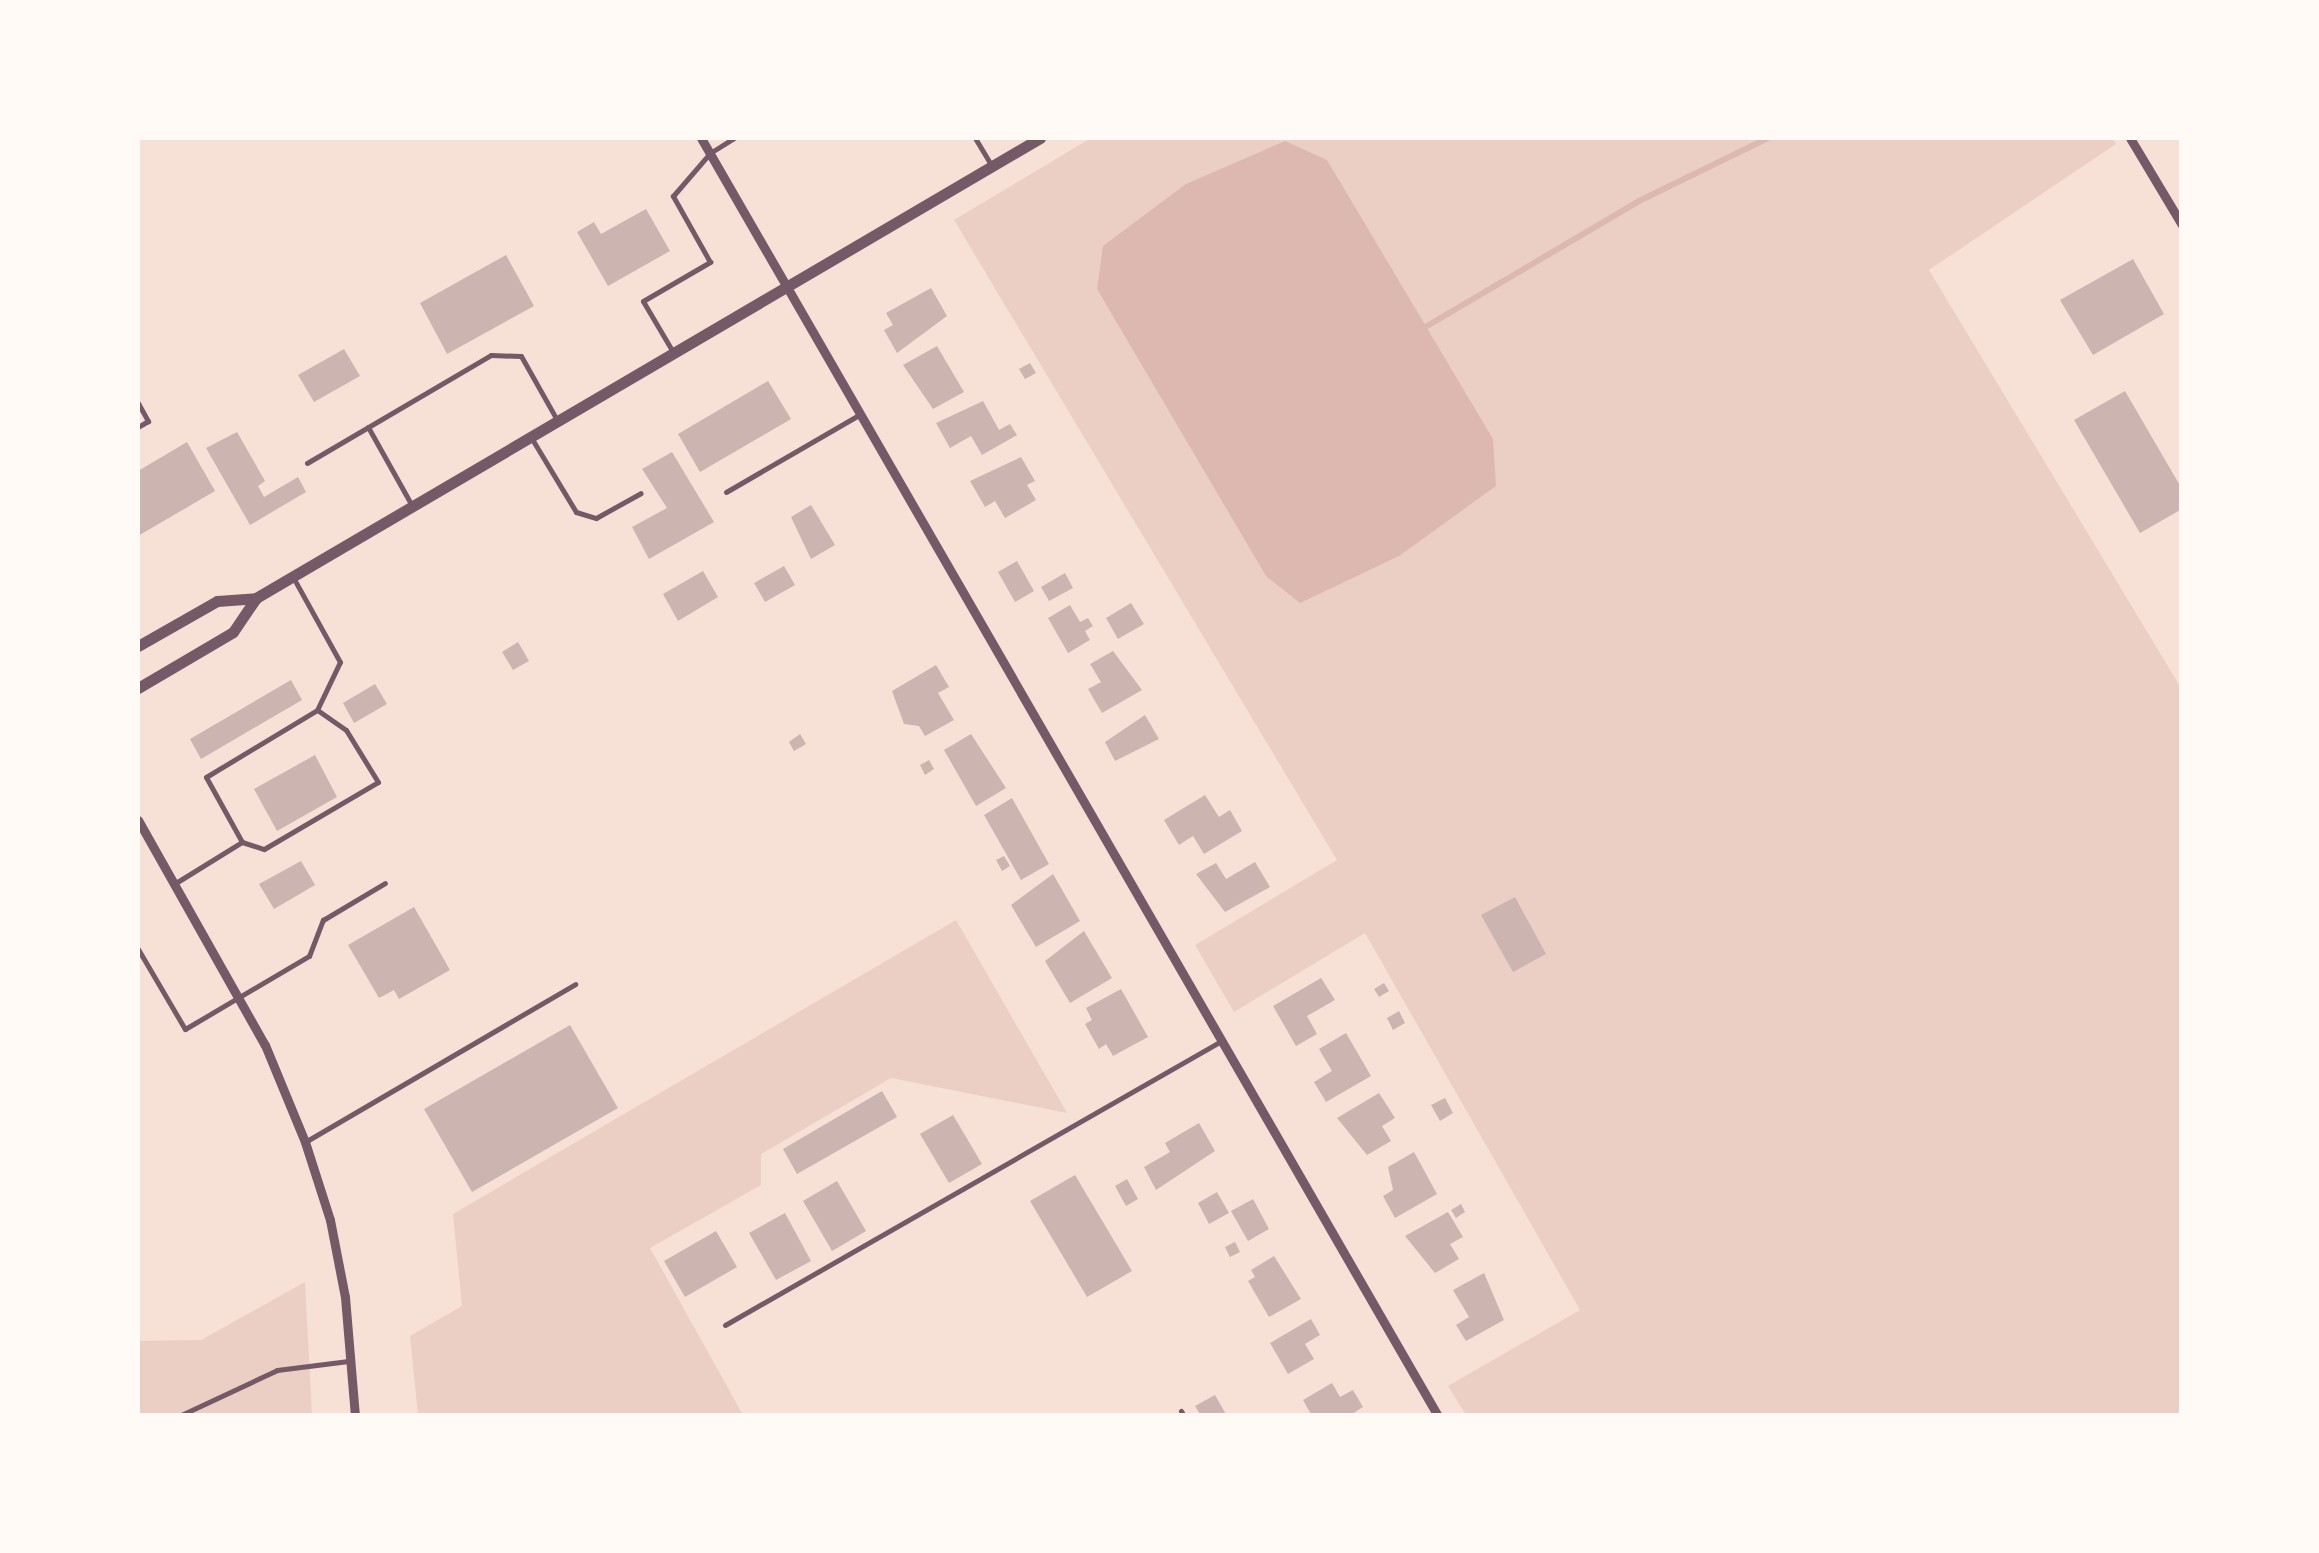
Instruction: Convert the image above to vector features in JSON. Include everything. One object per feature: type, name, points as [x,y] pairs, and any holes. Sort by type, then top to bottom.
[{"type":"street","points":[[701,138],[1438,1416]]},
{"type":"street","points":[[138,688],[233,632],[256,598],[292,576],[1040,138]]},
{"type":"street","points":[[2130,138],[2182,224]]},
{"type":"street","points":[[138,646],[223,598],[256,598]]},
{"type":"street","points":[[139,827],[239,998],[305,1142],[330,1220],[352,1360],[355,1416]]},
{"type":"lane","points":[[673,352],[643,301],[710,262],[672,196],[710,153],[734,138]]},
{"type":"lane","points":[[975,138],[992,166]]},
{"type":"lane","points":[[307,463],[490,355],[521,356],[558,420]]},
{"type":"lane","points":[[2182,378],[2182,400]]},
{"type":"lane","points":[[138,402],[148,421],[138,427]]},
{"type":"lane","points":[[726,492],[859,416]]},
{"type":"lane","points":[[368,427],[412,506]]},
{"type":"lane","points":[[530,436],[576,512],[596,518],[641,492]]},
{"type":"lane","points":[[292,576],[340,662],[316,710],[206,777],[242,842],[264,849],[378,782],[346,730],[316,710]]},
{"type":"lane","points":[[174,884],[242,842]]},
{"type":"lane","points":[[138,948],[185,1029],[309,956],[323,920],[385,883]]},
{"type":"lane","points":[[305,1142],[575,984]]},
{"type":"lane","points":[[725,1326],[1222,1040]]},
{"type":"lane","points":[[179,1416],[278,1370],[352,1360]]},
{"type":"shaded area","points":[[1091,138],[2112,138],[2116,144],[1929,270],[2181,688],[2181,1415],[1466,1415],[1448,1386],[1580,1310],[1365,933],[1234,1012],[1195,945],[1337,860],[954,220]]},
{"type":"shaded area","points":[[1285,141],[1327,160],[1493,439],[1496,486],[1399,556],[1300,603],[1266,576],[1097,289],[1103,246],[1186,184]]},
{"type":"shaded area","points":[[956,920],[1067,1113],[891,1078],[761,1154],[761,1185],[650,1248],[743,1415],[418,1415],[410,1336],[462,1306],[453,1214]]},
{"type":"shaded area","points":[[305,1282],[312,1415],[138,1415],[138,1341],[201,1340]]},
{"type":"building","points":[[646,209],[670,251],[608,286],[577,232],[594,222],[601,234]]},
{"type":"building","points":[[506,255],[534,306],[447,354],[420,303]]},
{"type":"building","points":[[2133,259],[2164,314],[2093,355],[2060,300]]},
{"type":"building","points":[[931,288],[947,316],[897,353],[884,330],[893,325],[886,313]]},
{"type":"building","points":[[937,346],[964,392],[933,409],[903,365]]},
{"type":"building","points":[[344,349],[360,376],[314,402],[298,375]]},
{"type":"building","points":[[1030,363],[1036,373],[1025,379],[1019,369]]},
{"type":"building","points":[[768,381],[791,419],[700,472],[678,434]]},
{"type":"building","points":[[2125,391],[2182,489],[2182,509],[2140,533],[2074,420]]},
{"type":"building","points":[[983,401],[999,430],[1010,424],[1017,435],[982,455],[971,436],[950,448],[936,423]]},
{"type":"building","points":[[237,432],[265,481],[258,486],[264,497],[298,477],[306,492],[250,525],[206,448]]},
{"type":"building","points":[[187,442],[215,491],[138,536],[138,471]]},
{"type":"building","points":[[672,452],[714,522],[649,559],[632,527],[667,508],[642,469]]},
{"type":"building","points":[[1021,457],[1035,481],[1027,485],[1036,500],[1005,518],[995,501],[985,507],[970,481]]},
{"type":"building","points":[[811,505],[835,545],[811,559],[791,517]]},
{"type":"building","points":[[1017,561],[1034,591],[1015,602],[998,572]]},
{"type":"building","points":[[784,566],[795,585],[765,602],[754,583]]},
{"type":"building","points":[[703,571],[718,597],[678,621],[663,594]]},
{"type":"building","points":[[1065,573],[1073,588],[1049,601],[1041,587]]},
{"type":"building","points":[[1131,603],[1144,624],[1118,639],[1106,618]]},
{"type":"building","points":[[1070,605],[1080,622],[1088,618],[1093,626],[1085,631],[1090,640],[1068,653],[1048,618]]},
{"type":"building","points":[[518,642],[529,661],[513,670],[502,652]]},
{"type":"building","points":[[1113,651],[1142,690],[1102,713],[1088,689],[1101,682],[1090,664]]},
{"type":"building","points":[[936,665],[949,687],[938,693],[954,720],[925,736],[919,726],[904,724],[892,691]]},
{"type":"building","points":[[291,680],[302,700],[201,759],[190,739]]},
{"type":"building","points":[[375,684],[387,704],[354,723],[343,703]]},
{"type":"building","points":[[1145,715],[1159,739],[1115,761],[1105,742]]},
{"type":"building","points":[[800,734],[806,744],[794,751],[789,742]]},
{"type":"building","points":[[971,734],[1006,788],[976,806],[944,750]]},
{"type":"building","points":[[315,755],[337,797],[277,831],[254,789]]},
{"type":"building","points":[[929,760],[934,769],[925,775],[920,765]]},
{"type":"building","points":[[1205,795],[1219,817],[1230,810],[1242,831],[1204,854],[1193,836],[1179,845],[1164,820]]},
{"type":"building","points":[[1012,798],[1049,864],[1021,880],[984,815]]},
{"type":"building","points":[[1004,856],[1010,866],[1002,871],[996,860]]},
{"type":"building","points":[[301,861],[315,885],[274,909],[259,884]]},
{"type":"building","points":[[1255,862],[1270,887],[1225,912],[1196,874],[1216,863],[1226,879]]},
{"type":"building","points":[[1053,874],[1080,921],[1036,947],[1011,905]]},
{"type":"building","points":[[1515,897],[1546,954],[1513,972],[1481,915]]},
{"type":"building","points":[[414,907],[450,970],[399,999],[394,990],[379,998],[348,945]]},
{"type":"building","points":[[1084,931],[1112,978],[1070,1003],[1045,961]]},
{"type":"building","points":[[1321,978],[1335,1000],[1307,1016],[1317,1034],[1296,1046],[1273,1006]]},
{"type":"building","points":[[1384,983],[1389,991],[1379,997],[1374,989]]},
{"type":"building","points":[[1121,989],[1148,1037],[1113,1056],[1106,1044],[1099,1049],[1085,1024],[1092,1020],[1086,1008]]},
{"type":"building","points":[[1399,1011],[1405,1023],[1393,1030],[1387,1018]]},
{"type":"building","points":[[570,1025],[618,1108],[472,1192],[424,1109]]},
{"type":"building","points":[[1346,1033],[1371,1076],[1326,1102],[1314,1082],[1332,1071],[1319,1049]]},
{"type":"building","points":[[882,1091],[897,1117],[797,1174],[783,1149]]},
{"type":"building","points":[[1379,1093],[1395,1118],[1382,1126],[1391,1141],[1367,1155],[1337,1118]]},
{"type":"building","points":[[1445,1098],[1453,1113],[1440,1121],[1431,1105]]},
{"type":"building","points":[[953,1115],[982,1164],[949,1183],[920,1134]]},
{"type":"building","points":[[1199,1123],[1215,1151],[1156,1190],[1144,1167],[1170,1152],[1165,1143]]},
{"type":"building","points":[[1414,1152],[1437,1194],[1395,1218],[1383,1196],[1393,1190],[1388,1167]]},
{"type":"building","points":[[1075,1175],[1132,1271],[1087,1297],[1030,1201]]},
{"type":"building","points":[[1127,1179],[1138,1199],[1126,1206],[1115,1186]]},
{"type":"building","points":[[837,1181],[866,1231],[832,1251],[803,1201]]},
{"type":"building","points":[[1217,1192],[1229,1213],[1209,1224],[1198,1203]]},
{"type":"building","points":[[1253,1199],[1269,1229],[1248,1241],[1231,1211]]},
{"type":"building","points":[[1461,1204],[1465,1212],[1456,1218],[1451,1210]]},
{"type":"building","points":[[1448,1212],[1463,1237],[1450,1244],[1459,1259],[1435,1273],[1405,1236]]},
{"type":"building","points":[[785,1213],[811,1261],[776,1280],[749,1233]]},
{"type":"building","points":[[716,1231],[737,1267],[685,1297],[664,1261]]},
{"type":"building","points":[[1235,1242],[1240,1252],[1230,1257],[1225,1247]]},
{"type":"building","points":[[1274,1256],[1301,1299],[1269,1317],[1248,1281],[1255,1277],[1251,1270]]},
{"type":"building","points":[[1484,1273],[1504,1320],[1466,1341],[1456,1325],[1469,1317],[1453,1290]]},
{"type":"building","points":[[1311,1319],[1320,1335],[1305,1344],[1314,1359],[1288,1374],[1270,1343]]},
{"type":"building","points":[[1332,1383],[1340,1397],[1353,1390],[1363,1407],[1349,1416],[1312,1416],[1303,1400]]},
{"type":"building","points":[[1215,1395],[1227,1416],[1201,1416],[1195,1406]]},
{"type":"waterway","points":[[1427,326],[1639,201],[1768,138]]}]
